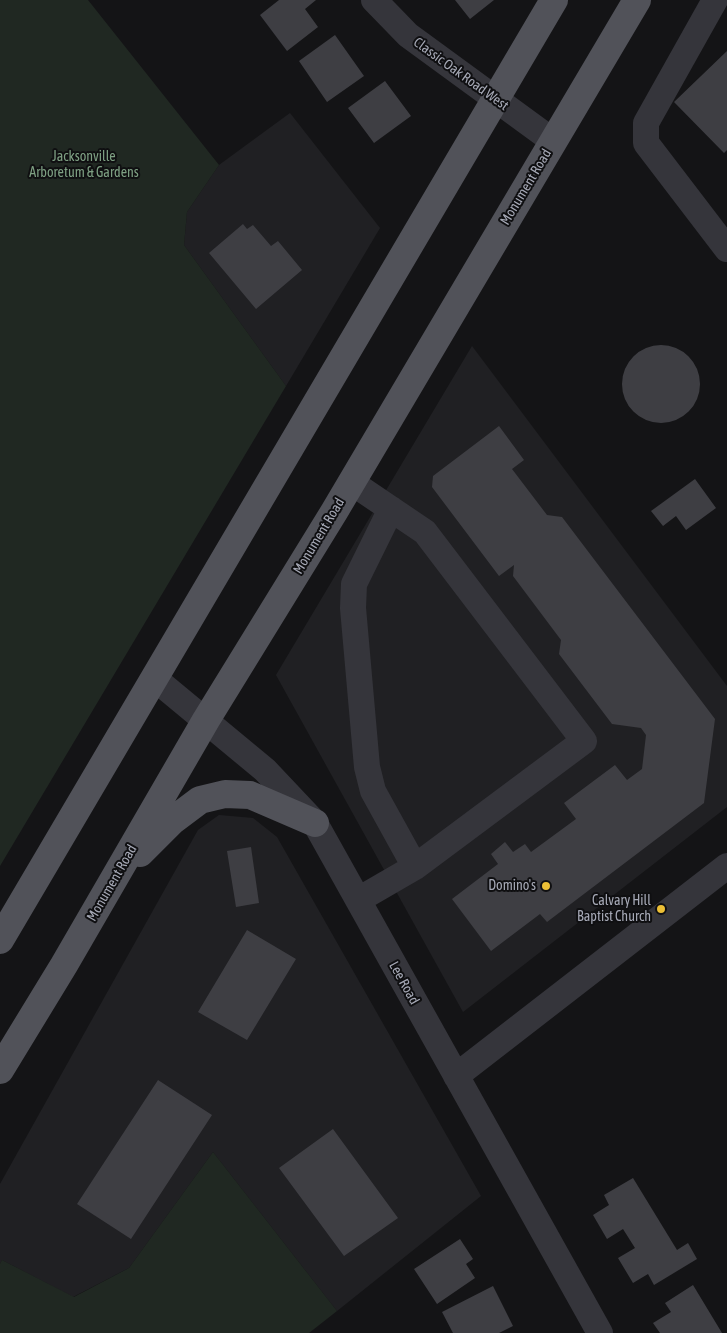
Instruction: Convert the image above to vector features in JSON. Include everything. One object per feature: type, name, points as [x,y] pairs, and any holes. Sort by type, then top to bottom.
[{"type":"main road","points":[[0,940],[554,0]]},
{"type":"main road","name":"Monument Road","points":[[0,1070],[206,720],[351,482],[637,0]]},
{"type":"main road","points":[[114,879],[172,821],[200,800],[225,794],[250,795],[315,823]]},
{"type":"street","name":"Classic Oak Road West","points":[[374,0],[408,35],[553,142]]},
{"type":"street","points":[[715,0],[646,123],[646,143],[727,249]]},
{"type":"street","points":[[351,482],[425,532],[584,741],[416,867],[358,900]]},
{"type":"street","points":[[391,509],[354,584],[353,608],[367,767],[373,791],[416,867]]},
{"type":"street","name":"Lee Road","points":[[154,678],[265,770],[315,823],[600,1333]]},
{"type":"street","points":[[456,1076],[727,866]]},
{"type":"shaded area","points":[[290,113],[380,228],[286,386],[184,245],[187,212],[219,165]]},
{"type":"shaded area","points":[[472,346],[727,686],[727,807],[463,1012],[276,675]]},
{"type":"shaded area","points":[[219,815],[253,818],[277,837],[481,1196],[337,1311],[213,1152],[129,1268],[73,1297],[2,1260],[0,1264],[0,1184],[198,830]]},
{"type":"green space","name":"Jacksonville Arboretum & Gardens","points":[[0,0],[88,0],[219,165],[187,212],[184,245],[286,386],[0,866]]},
{"type":"green space","points":[[213,1152],[337,1311],[309,1333],[0,1333],[0,1264],[2,1260],[74,1297],[129,1268]]},
{"type":"building","points":[[279,0],[316,0],[305,9],[318,27],[287,51],[260,15]]},
{"type":"building","points":[[455,0],[494,0],[470,19]]},
{"type":"building","points":[[335,35],[364,76],[327,102],[299,61]]},
{"type":"building","points":[[727,51],[727,150],[724,153],[674,102]]},
{"type":"building","points":[[385,81],[411,116],[374,143],[348,108]]},
{"type":"building","points":[[243,224],[247,229],[253,225],[271,246],[278,241],[302,270],[256,309],[209,253]]},
{"type":"building","points":[[661,345],[676,348],[689,356],[697,369],[700,384],[697,399],[689,412],[676,420],[661,423],[646,420],[633,412],[625,399],[622,384],[625,369],[633,356],[646,348]]},
{"type":"building","points":[[499,426],[524,460],[512,469],[547,515],[562,517],[715,719],[704,803],[547,922],[540,914],[491,951],[452,899],[498,864],[491,854],[505,842],[513,852],[525,844],[531,852],[576,819],[564,803],[615,765],[627,780],[642,769],[646,735],[641,728],[612,724],[559,654],[561,640],[513,576],[514,565],[499,576],[432,487],[433,476]]},
{"type":"building","points":[[695,479],[716,508],[686,530],[676,516],[663,526],[651,511]]},
{"type":"building","points":[[251,847],[259,903],[236,907],[227,851]]},
{"type":"building","points":[[247,930],[296,959],[247,1040],[198,1012]]},
{"type":"building","points":[[158,1080],[212,1115],[131,1239],[77,1204]]},
{"type":"building","points":[[333,1129],[398,1218],[344,1256],[279,1168]]},
{"type":"building","points":[[633,1178],[677,1250],[688,1243],[697,1259],[654,1285],[648,1274],[633,1283],[618,1258],[635,1248],[623,1229],[607,1239],[593,1215],[609,1205],[604,1195]]},
{"type":"building","points":[[460,1239],[473,1259],[466,1264],[475,1278],[437,1304],[414,1269]]},
{"type":"building","points":[[693,1285],[722,1333],[660,1333],[653,1323],[671,1312],[665,1303]]},
{"type":"building","points":[[493,1286],[513,1326],[499,1333],[453,1333],[442,1312]]},
{"type":"place","name":"Domino's","points":[[546,886]]},
{"type":"place","name":"Calvary Hill Baptist Church","points":[[661,909]]}]
